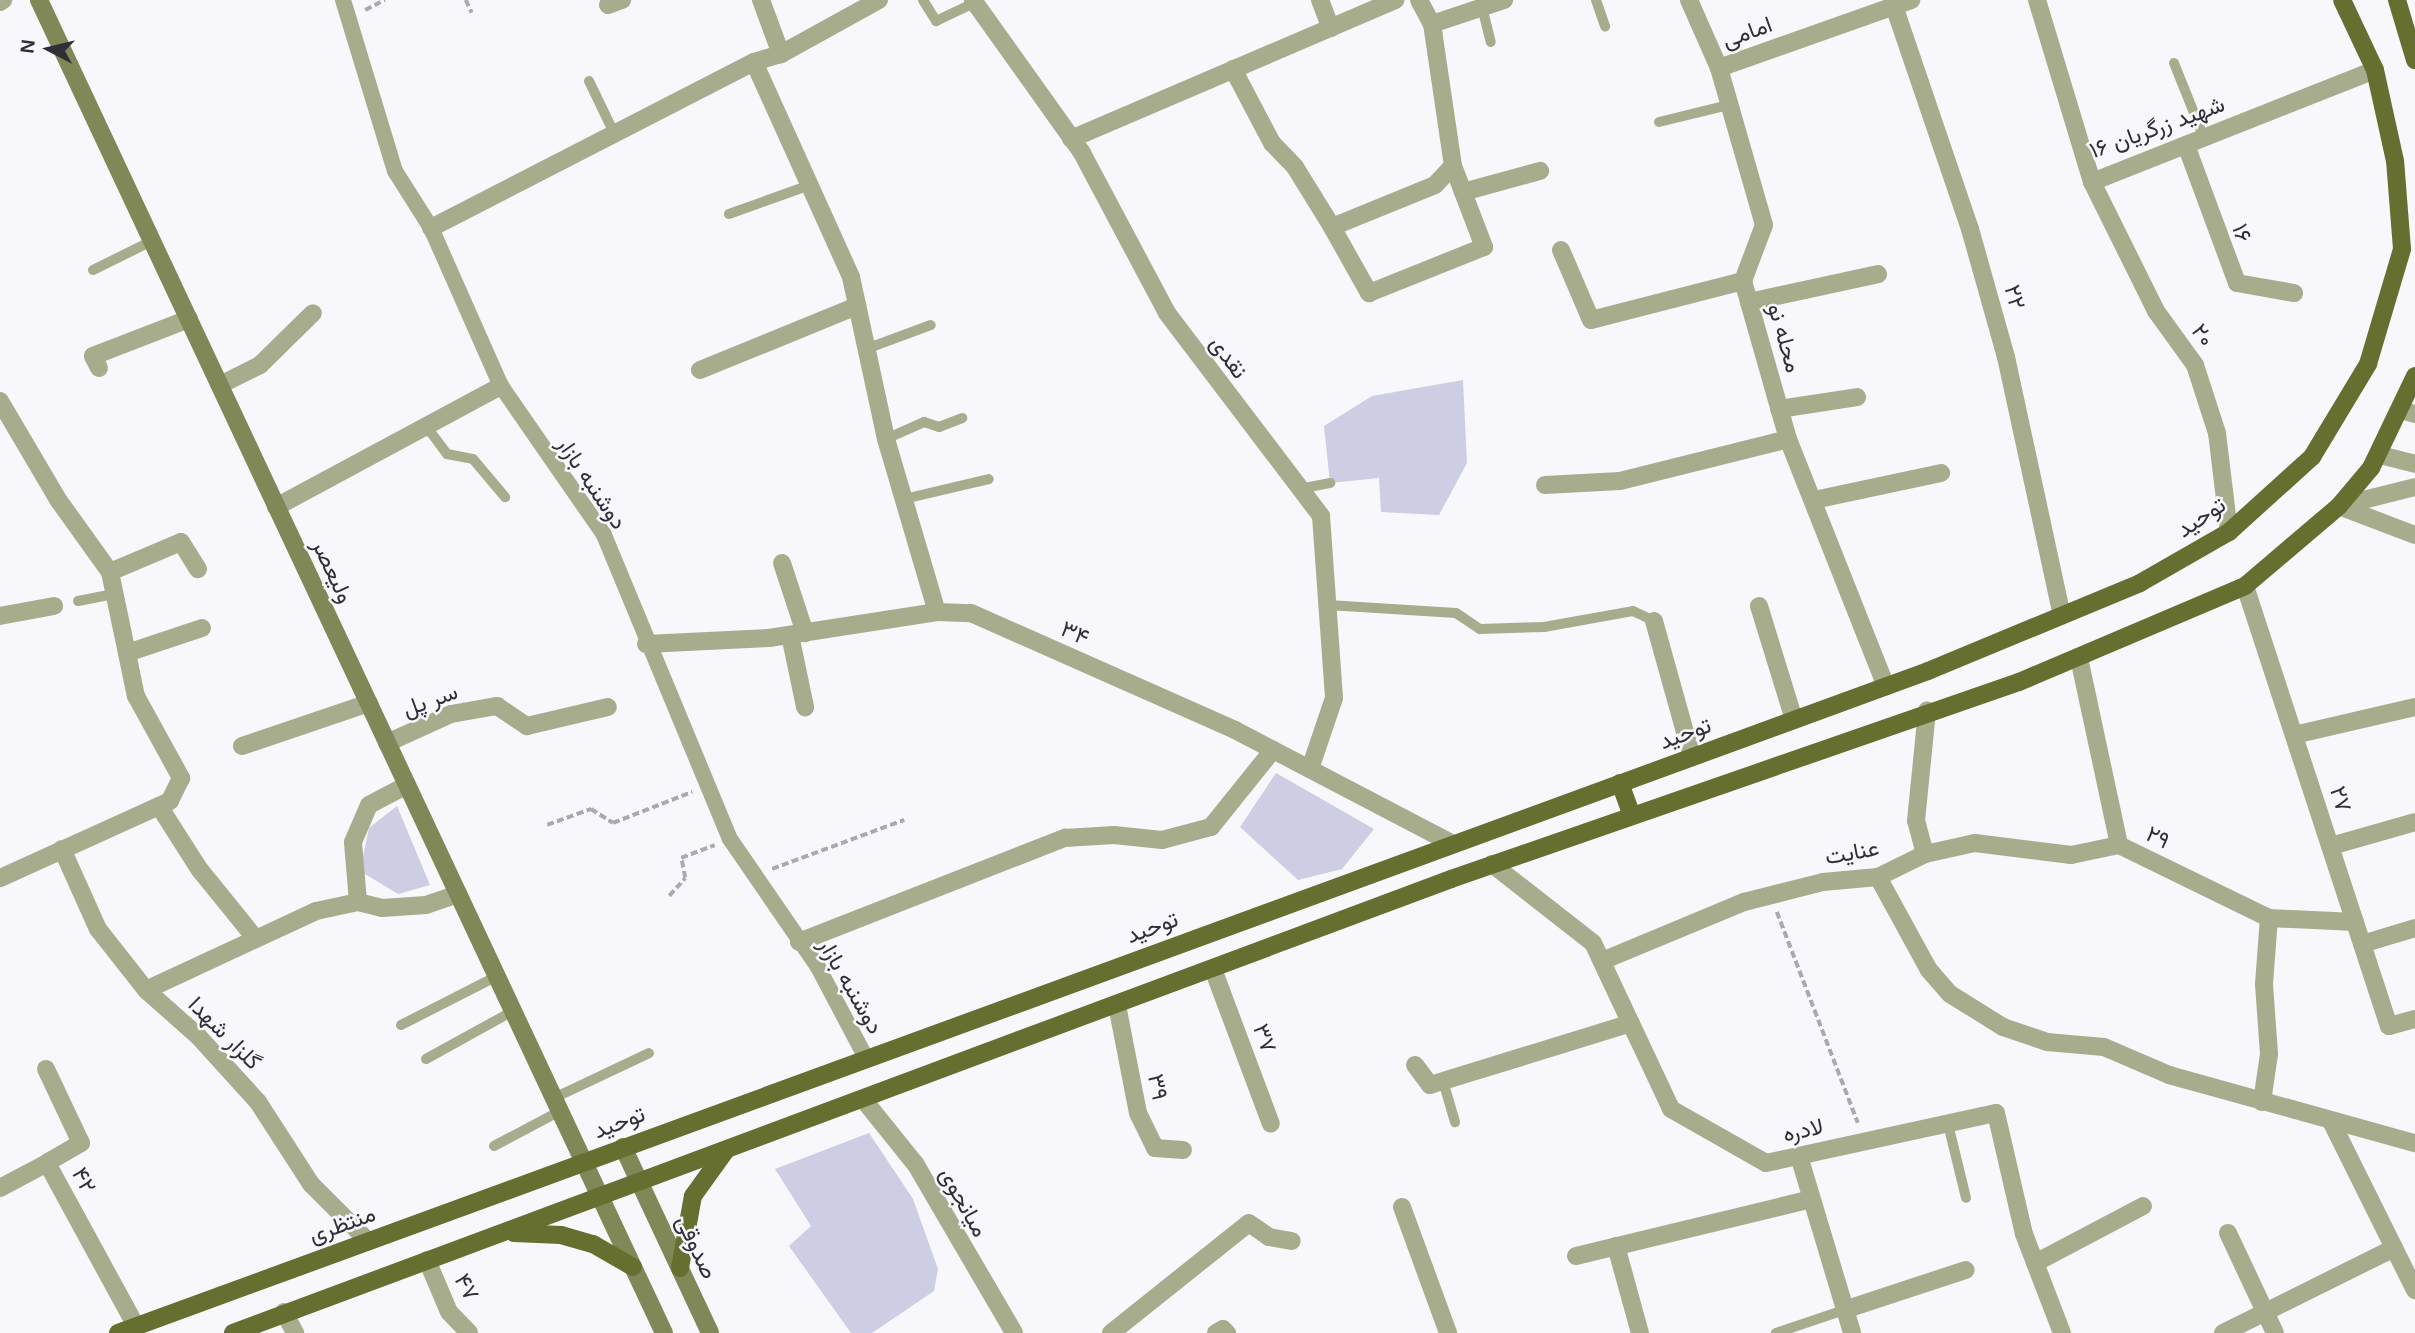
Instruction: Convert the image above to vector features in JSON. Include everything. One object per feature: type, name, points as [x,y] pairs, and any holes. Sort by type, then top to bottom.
[{"type":"main road","name":"ولیعصر","points":[[39,0],[600,1197]]},
{"type":"main road","name":"توحید","points":[[583,1162],[865,1056],[1886,686],[2140,583],[2229,532],[2312,457],[2368,365],[2402,249],[2395,161],[2375,70],[2342,0]]},
{"type":"main road","points":[[2397,0],[2415,60]]},
{"type":"main road","points":[[233,1333],[1492,864],[2079,658],[2245,586],[2339,506],[2380,456],[2408,412],[2415,376]]},
{"type":"main road","points":[[1620,783],[1631,814]]},
{"type":"main road","name":"صدوقی","points":[[623,1147],[710,1333]]},
{"type":"main road","points":[[680,1268],[694,1196],[728,1148]]},
{"type":"main road","name":"منتظری","points":[[118,1333],[583,1162]]},
{"type":"main road","points":[[600,1197],[664,1333]]},
{"type":"main road","points":[[503,1232],[561,1235],[593,1244],[633,1267]]},
{"type":"street","name":"دوشنبه بازار","points":[[343,0],[395,171],[431,228],[500,386],[604,535],[646,645],[730,839],[752,876],[799,942],[865,1056]]},
{"type":"street","points":[[761,0],[781,54]]},
{"type":"street","points":[[431,228],[754,62],[781,54],[879,0]]},
{"type":"street","points":[[1320,0],[1331,28]]},
{"type":"street","points":[[1071,139],[1396,0]]},
{"type":"street","points":[[1233,69],[1272,143],[1295,167],[1370,293],[1484,247],[1453,166],[1432,24],[1419,0]]},
{"type":"street","points":[[1432,24],[1504,0]]},
{"type":"street","name":"محله نو","points":[[1689,0],[1718,68],[1764,225],[1744,281],[1788,439],[1886,686]]},
{"type":"street","name":"۱۶ شهید زرگریان","points":[[2036,0],[2092,182],[2375,70]]},
{"type":"street","name":"نقدی","points":[[974,1],[1071,139],[1167,313],[1321,516],[1334,698],[1310,769]]},
{"type":"street","name":"امامی","points":[[1718,68],[1899,2]]},
{"type":"street","name":"۲۲","points":[[1899,2],[1970,229],[2002,344],[2062,615]]},
{"type":"street","points":[[754,62],[851,277],[886,439],[937,612]]},
{"type":"street","name":"۱۶","points":[[2186,145],[2236,283],[2294,293]]},
{"type":"street","points":[[1332,227],[1435,185],[1453,166]]},
{"type":"street","points":[[1463,192],[1540,171]]},
{"type":"street","name":"۲۰","points":[[2092,182],[2156,311],[2195,365],[2217,433],[2229,532]]},
{"type":"street","points":[[1561,250],[1591,320],[1744,281]]},
{"type":"street","points":[[1749,302],[1878,274]]},
{"type":"street","points":[[700,370],[857,306]]},
{"type":"street","points":[[220,385],[260,365],[313,313]]},
{"type":"street","points":[[99,368],[93,356],[189,319]]},
{"type":"street","points":[[276,507],[500,386]]},
{"type":"street","points":[[1780,409],[1857,397]]},
{"type":"street","points":[[0,401],[59,501],[110,572],[136,696],[181,778],[170,801],[0,878]]},
{"type":"street","points":[[1545,485],[1620,481],[1788,439]]},
{"type":"street","points":[[2380,456],[2415,464]]},
{"type":"street","points":[[1814,500],[1941,473]]},
{"type":"street","points":[[2339,506],[2415,486]]},
{"type":"street","points":[[2339,506],[2415,535]]},
{"type":"street","points":[[110,572],[181,542],[198,569]]},
{"type":"street","points":[[782,563],[797,634],[805,706]]},
{"type":"street","name":"۲۷","points":[[2245,586],[2389,1026],[2415,1019]]},
{"type":"street","points":[[0,615],[54,606]]},
{"type":"street","points":[[1759,606],[1794,720]]},
{"type":"street","name":"۳۴","points":[[646,645],[797,634],[937,612],[971,613],[1273,750],[1452,844]]},
{"type":"street","points":[[1654,621],[1692,757]]},
{"type":"street","points":[[127,653],[202,628]]},
{"type":"street","name":"۲۹","points":[[2079,658],[2119,845],[2269,918],[2355,922]]},
{"type":"street","points":[[242,746],[369,703]]},
{"type":"street","name":"سر پل","points":[[387,743],[451,713],[497,706],[527,726],[607,707]]},
{"type":"street","points":[[2294,735],[2415,708]]},
{"type":"street","points":[[1925,854],[1916,821],[1927,711]]},
{"type":"street","points":[[799,942],[1065,838],[1114,835],[1162,840],[1211,827],[1273,750]]},
{"type":"street","points":[[358,902],[352,842],[369,805],[407,785]]},
{"type":"street","points":[[159,806],[200,870],[255,938]]},
{"type":"street","points":[[2330,846],[2415,822]]},
{"type":"street","name":"عنایت","points":[[1602,961],[1770,895],[1823,882],[1878,877],[1925,854],[1975,843],[2071,855],[2119,845]]},
{"type":"street","name":"گلزار شهدا","points":[[62,849],[98,929],[146,990],[198,1036],[258,1102],[311,1184],[368,1241]]},
{"type":"street","name":"لادره","points":[[1492,864],[1594,943],[1671,1109],[1766,1163],[1996,1113],[2035,1263],[2062,1333]]},
{"type":"street","points":[[1878,877],[1929,970],[1950,994],[2003,1027],[2047,1042],[2104,1047],[2169,1075],[2415,1143]]},
{"type":"street","points":[[146,990],[316,911],[358,902],[382,908],[426,905],[458,894]]},
{"type":"street","points":[[2262,1102],[2269,1054],[2264,984],[2269,918]]},
{"type":"street","points":[[2362,944],[2415,929]]},
{"type":"street","name":"۳۷","points":[[1213,969],[1271,1124]]},
{"type":"street","name":"۳۹","points":[[1117,1005],[1138,1113],[1154,1148],[1183,1150]]},
{"type":"street","points":[[1415,1065],[1430,1085],[1631,1023]]},
{"type":"street","name":"۴۲","points":[[46,1069],[81,1143],[47,1163],[136,1326]]},
{"type":"street","name":"میانجوی","points":[[863,1099],[916,1165],[1014,1333]]},
{"type":"street","points":[[2331,1121],[2415,1290]]},
{"type":"street","points":[[1799,1156],[1808,1200],[1852,1333]]},
{"type":"street","points":[[0,1188],[47,1163]]},
{"type":"street","points":[[1576,1256],[1808,1200]]},
{"type":"street","points":[[2035,1263],[2143,1206]]},
{"type":"street","points":[[1402,1207],[1448,1333]]},
{"type":"street","points":[[1111,1333],[1248,1223],[1269,1237],[1292,1241]]},
{"type":"street","points":[[2228,1233],[2275,1333]]},
{"type":"street","points":[[1616,1246],[1640,1333]]},
{"type":"street","points":[[2223,1333],[2394,1248]]},
{"type":"street","name":"۴۷","points":[[427,1260],[449,1312],[469,1333]]},
{"type":"street","points":[[1844,1310],[1966,1270]]},
{"type":"street","points":[[284,1312],[295,1333]]},
{"type":"street","points":[[1216,1333],[1223,1329],[1227,1333]]},
{"type":"lane","points":[[923,0],[936,21],[974,1]]},
{"type":"lane","points":[[1596,0],[1605,26]]},
{"type":"lane","points":[[1482,7],[1491,42]]},
{"type":"lane","points":[[2174,63],[2204,138]]},
{"type":"lane","points":[[589,81],[614,133]]},
{"type":"lane","points":[[1659,122],[1729,106]]},
{"type":"lane","points":[[729,214],[810,185]]},
{"type":"lane","points":[[93,270],[152,241]]},
{"type":"lane","points":[[866,349],[931,325]]},
{"type":"lane","points":[[886,439],[924,422],[939,427],[962,418]]},
{"type":"lane","points":[[426,426],[447,454],[473,459],[505,497]]},
{"type":"lane","points":[[904,499],[989,479]]},
{"type":"lane","points":[[1299,489],[1330,482]]},
{"type":"lane","points":[[78,601],[115,594]]},
{"type":"lane","points":[[1328,605],[1456,613],[1480,629],[1544,627],[1633,611],[1654,621]]},
{"type":"lane","points":[[401,1025],[497,976]]},
{"type":"lane","points":[[426,1059],[513,1011]]},
{"type":"lane","points":[[494,1146],[557,1105],[649,1053]]},
{"type":"lane","points":[[1443,1081],[1455,1122]]},
{"type":"lane","points":[[1948,1124],[1966,1198]]},
{"type":"lane","points":[[1776,1333],[1844,1310]]},
{"type":"path","points":[[350,17],[386,0]]},
{"type":"path","points":[[466,0],[472,13]]},
{"type":"path","points":[[547,825],[591,809],[613,823],[707,786]]},
{"type":"path","points":[[752,876],[904,820]]},
{"type":"path","points":[[670,896],[685,878],[681,858],[730,839]]},
{"type":"path","points":[[1770,895],[1865,1142]]},
{"type":"building","points":[[1463,380],[1467,463],[1439,515],[1381,512],[1379,478],[1330,483],[1324,426],[1372,396]]},
{"type":"building","points":[[1276,773],[1374,829],[1342,869],[1298,880],[1240,827]]},
{"type":"building","points":[[397,806],[430,885],[398,894],[360,871],[369,828]]},
{"type":"building","points":[[869,1133],[913,1199],[938,1269],[934,1291],[872,1333],[851,1333],[789,1246],[811,1226],[775,1169]]}]
